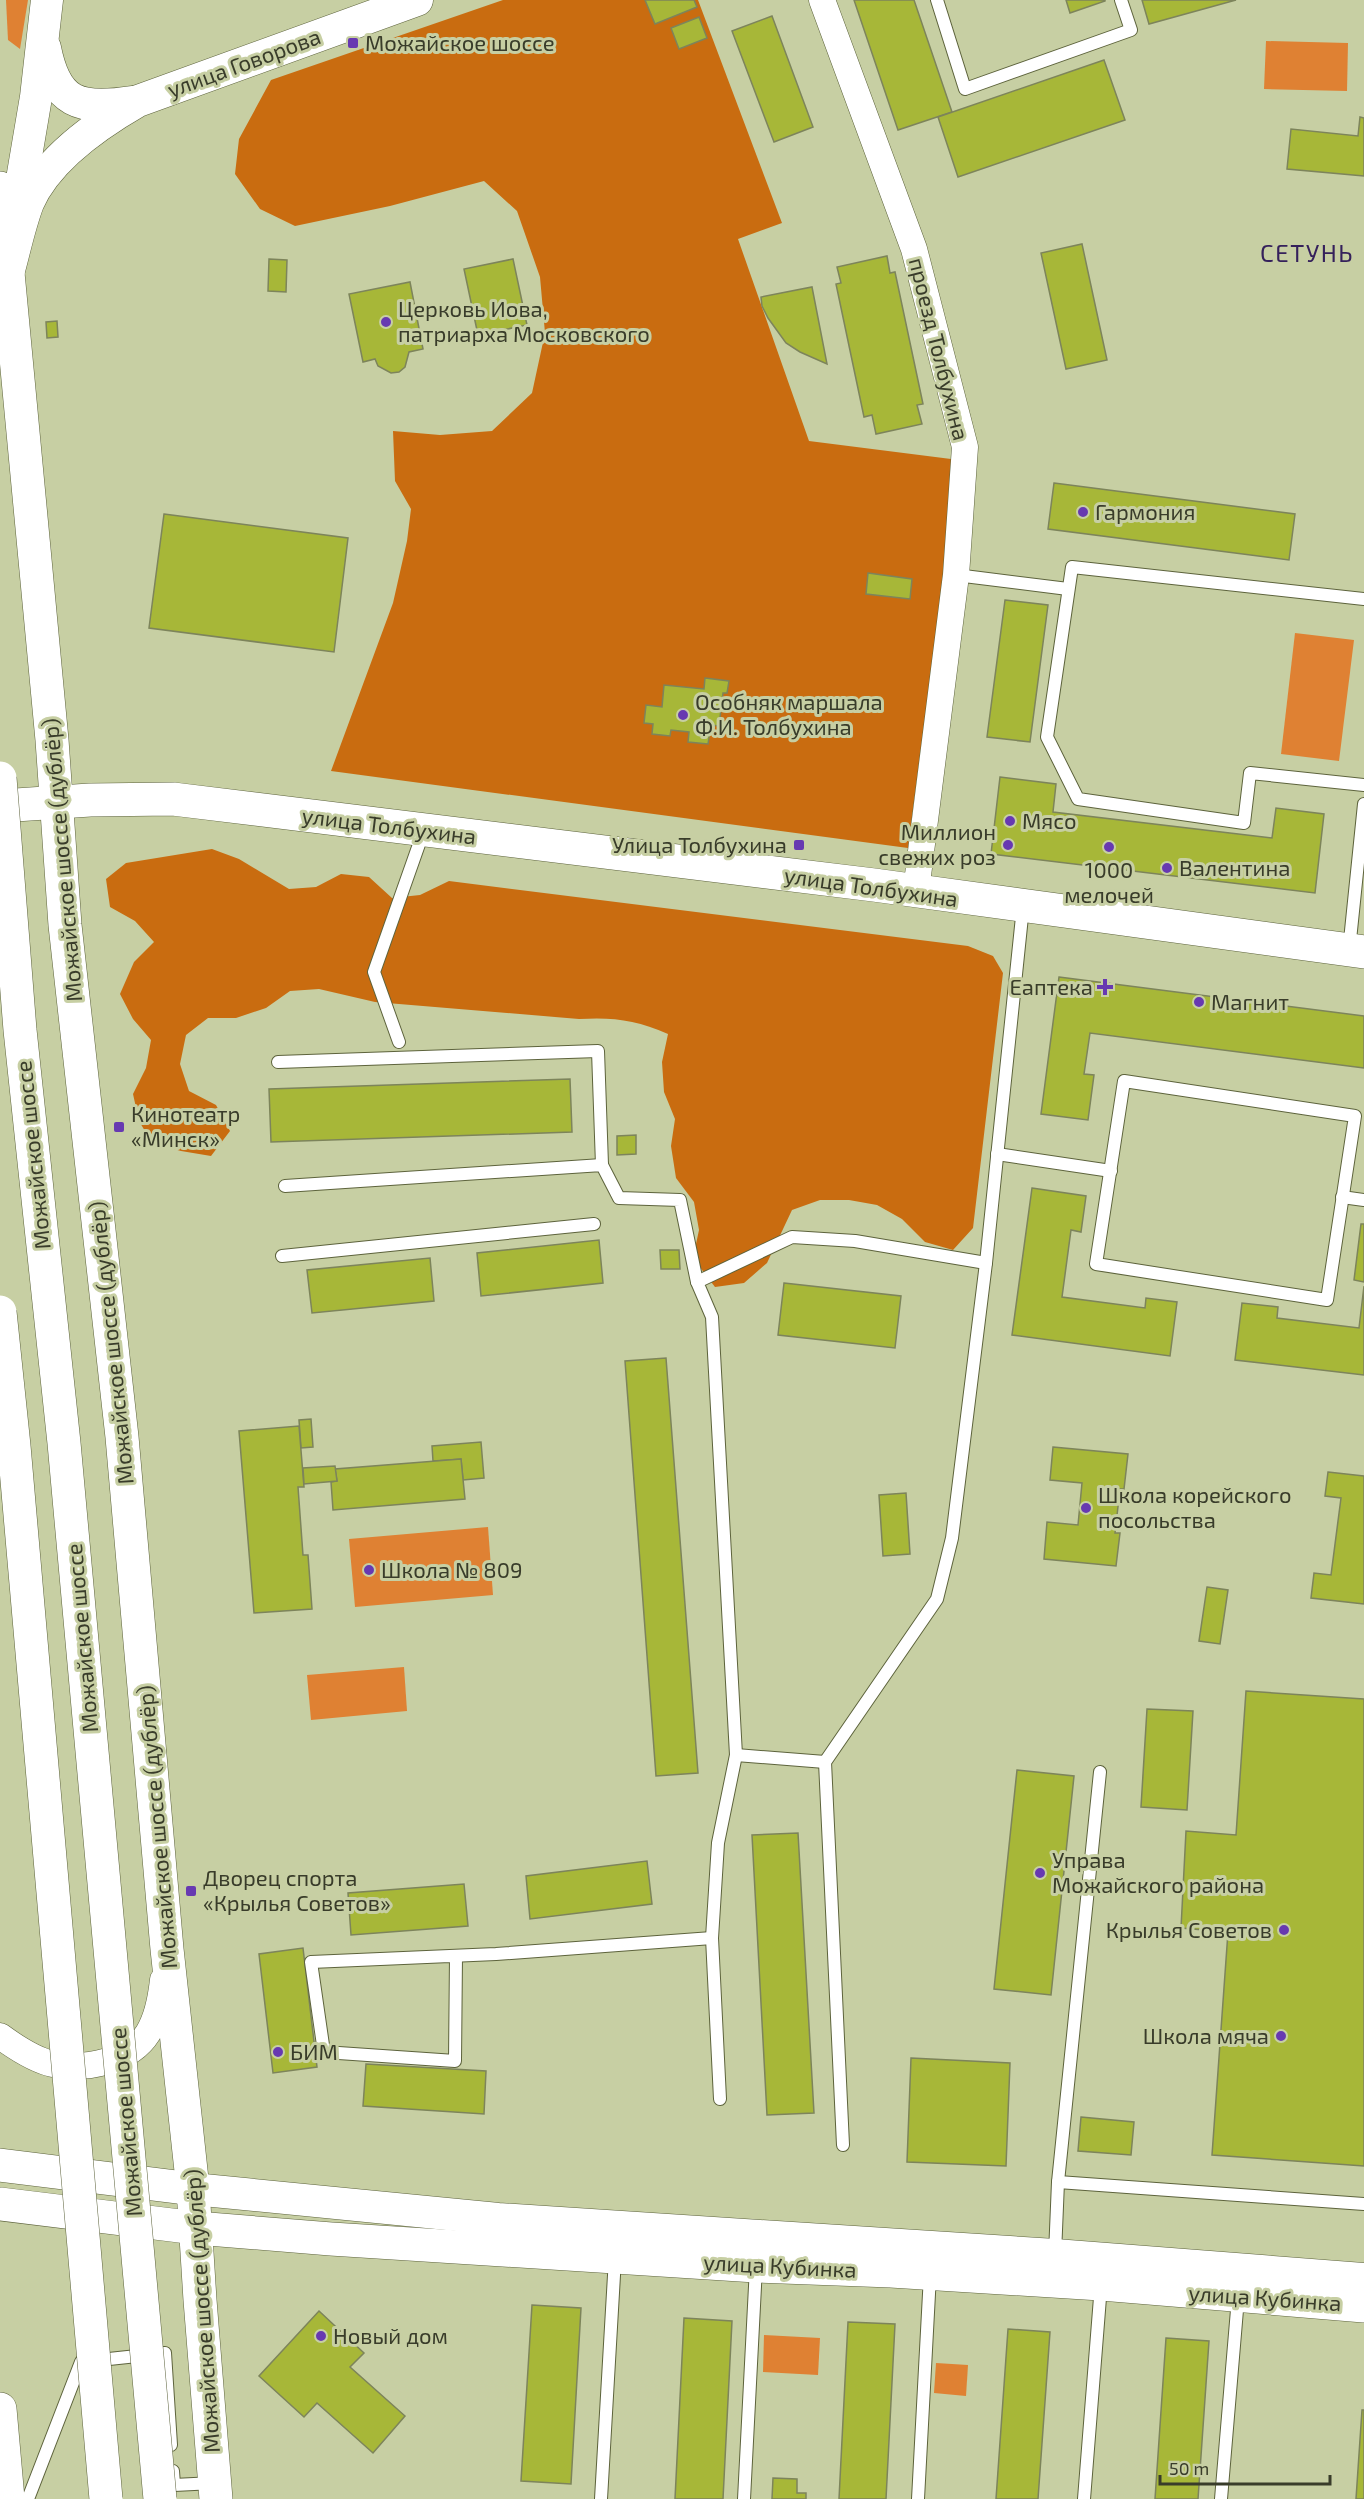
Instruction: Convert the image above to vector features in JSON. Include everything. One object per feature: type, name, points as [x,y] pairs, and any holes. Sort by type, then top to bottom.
[{"type":"main road","name":"Можайское шоссе (дублёр)","points":[[0,188],[52,740],[67,949],[122,1437],[168,1949],[193,2189],[216,2491]]},
{"type":"main road","name":"Можайское шоссе","points":[[0,778],[20,1030],[64,1443],[160,2499]]},
{"type":"main road","name":"улица Толбухина","points":[[0,806],[55,802],[173,800],[916,891],[1357,951]]},
{"type":"main road","points":[[0,1312],[14,1446],[105,2499]]},
{"type":"main road","points":[[0,2165],[193,2189]]},
{"type":"main road","name":"улица Кубинка","points":[[0,2204],[196,2228],[331,2239],[756,2266],[930,2273],[1101,2284],[1364,2306]]},
{"type":"main road","points":[[0,2409],[8,2499]]},
{"type":"street","points":[[9,270],[21,179],[36,97],[47,0]]},
{"type":"street","name":"улица Говорова","points":[[9,270],[29,202],[51,169],[75,144],[103,121],[138,101],[417,0]]},
{"type":"street","name":"проезд Толбухина","points":[[822,0],[914,249],[965,447],[956,575],[916,891]]},
{"type":"street","name":"улица Говорова","points":[[42,32],[48,66],[60,90],[70,98],[79,103],[96,105],[138,101]]},
{"type":"street","points":[[0,2036],[15,2048],[52,2064],[91,2066],[126,2055],[148,2034],[160,2007],[168,1949]]},
{"type":"street","points":[[193,2189],[498,2219],[1055,2255],[1364,2278]]},
{"type":"lane","points":[[937,0],[965,88],[1131,30],[1121,0]]},
{"type":"lane","points":[[1364,599],[1072,567],[1047,737],[1078,799],[1244,823],[1250,773],[1364,785]]},
{"type":"lane","points":[[956,575],[1068,589]]},
{"type":"lane","points":[[1357,951],[1364,804]]},
{"type":"lane","points":[[399,1042],[374,972],[423,831]]},
{"type":"lane","points":[[843,2145],[825,1762],[937,1599],[952,1538],[986,1263],[1023,907]]},
{"type":"lane","points":[[278,1062],[598,1051],[602,1165],[619,1198],[680,1200],[697,1282],[712,1317],[736,1755],[718,1843],[712,1938],[720,2099]]},
{"type":"lane","points":[[1124,1081],[1355,1116],[1342,1197],[1327,1300],[1096,1264],[1124,1081]]},
{"type":"lane","points":[[998,1154],[1111,1171]]},
{"type":"lane","points":[[285,1186],[602,1165]]},
{"type":"lane","points":[[1342,1197],[1364,1200]]},
{"type":"lane","points":[[282,1256],[594,1224]]},
{"type":"lane","points":[[697,1282],[792,1237],[855,1241],[986,1263]]},
{"type":"lane","points":[[736,1755],[825,1762]]},
{"type":"lane","points":[[1055,2255],[1058,2182],[1100,1772]]},
{"type":"lane","points":[[456,1956],[454,2061],[324,2052],[311,1962],[456,1956],[712,1938]]},
{"type":"lane","points":[[1058,2182],[1364,2204]]},
{"type":"lane","points":[[601,2499],[615,2257]]},
{"type":"lane","points":[[744,2499],[756,2266]]},
{"type":"lane","points":[[918,2499],[930,2273]]},
{"type":"lane","points":[[1084,2499],[1101,2284]]},
{"type":"lane","points":[[1221,2499],[1238,2297]]},
{"type":"lane","points":[[28,2499],[81,2362],[165,2353],[174,2486],[216,2491]]},
{"type":"shaded area","points":[[6,0],[28,0],[20,49],[8,40]]},
{"type":"shaded area","points":[[503,0],[698,0],[782,223],[738,239],[809,441],[951,459],[955,488],[908,848],[331,771],[393,603],[407,541],[411,509],[395,481],[393,431],[440,435],[492,431],[532,393],[545,333],[540,277],[517,211],[484,181],[390,206],[295,226],[260,209],[235,174],[239,139],[271,80]]},
{"type":"shaded area","points":[[1266,41],[1348,43],[1347,91],[1264,89]]},
{"type":"shaded area","points":[[1295,633],[1354,640],[1339,761],[1281,754]]},
{"type":"shaded area","points":[[212,849],[239,859],[289,889],[316,887],[341,874],[369,877],[392,898],[420,895],[449,881],[968,946],[993,956],[1003,973],[973,1228],[953,1250],[925,1242],[902,1219],[877,1205],[849,1200],[820,1200],[792,1210],[767,1263],[744,1283],[715,1287],[693,1258],[699,1230],[694,1202],[676,1178],[671,1146],[675,1119],[664,1092],[662,1062],[668,1034],[646,1025],[614,1019],[579,1019],[375,1002],[319,989],[290,991],[266,1008],[236,1018],[208,1018],[186,1035],[180,1064],[189,1091],[216,1105],[230,1131],[211,1156],[152,1143],[139,1121],[133,1094],[146,1068],[151,1040],[133,1019],[120,994],[134,962],[154,942],[135,921],[110,907],[106,879],[126,863]]},
{"type":"shaded area","points":[[488,1527],[493,1595],[355,1607],[349,1539]]},
{"type":"shaded area","points":[[404,1667],[407,1711],[311,1720],[307,1675]]},
{"type":"shaded area","points":[[764,2335],[820,2338],[818,2375],[763,2372]]},
{"type":"shaded area","points":[[936,2363],[968,2365],[966,2396],[934,2393]]},
{"type":"building","points":[[645,0],[694,0],[697,7],[655,24]]},
{"type":"building","points":[[854,0],[914,0],[952,112],[898,130]]},
{"type":"building","points":[[1066,0],[1105,0],[1105,1],[1070,13]]},
{"type":"building","points":[[1142,0],[1236,0],[1149,24]]},
{"type":"building","points":[[772,16],[813,127],[774,142],[732,31]]},
{"type":"building","points":[[699,17],[707,38],[679,49],[671,28]]},
{"type":"building","points":[[1104,60],[1125,120],[958,177],[938,117]]},
{"type":"building","points":[[1360,117],[1364,118],[1364,176],[1287,169],[1291,129],[1358,136]]},
{"type":"building","points":[[1082,244],[1107,360],[1066,369],[1041,253]]},
{"type":"building","points":[[887,256],[890,273],[895,272],[923,404],[917,405],[922,424],[876,434],[872,415],[864,417],[836,284],[841,283],[837,267]]},
{"type":"building","points":[[269,259],[287,260],[286,292],[268,291]]},
{"type":"building","points":[[513,259],[527,325],[478,335],[464,269]]},
{"type":"building","name":"Церковь Иова, патриарха Московского","points":[[410,282],[423,349],[409,352],[405,367],[399,372],[391,373],[378,366],[375,359],[363,362],[349,294]]},
{"type":"building","points":[[812,287],[827,364],[786,343],[762,306],[761,297]]},
{"type":"building","points":[[57,321],[58,337],[47,338],[46,322]]},
{"type":"building","points":[[1054,483],[1295,514],[1289,560],[1048,529]]},
{"type":"building","points":[[164,514],[348,538],[334,652],[149,628]]},
{"type":"building","points":[[868,573],[912,579],[910,599],[866,594]]},
{"type":"building","points":[[1005,600],[1048,605],[1030,742],[987,737]]},
{"type":"building","name":"Особняк маршала Ф.И. Толбухина","points":[[705,678],[729,681],[727,693],[723,693],[719,726],[711,725],[708,744],[688,742],[689,732],[671,730],[670,736],[652,734],[653,724],[644,723],[646,705],[662,707],[664,685],[704,689]]},
{"type":"building","points":[[1000,777],[1056,784],[1053,812],[1272,838],[1276,808],[1324,814],[1315,893],[991,854]]},
{"type":"building","points":[[1059,977],[1364,1016],[1364,1068],[1090,1033],[1084,1074],[1094,1075],[1088,1120],[1041,1114]]},
{"type":"building","points":[[570,1079],[572,1132],[271,1142],[269,1089]]},
{"type":"building","points":[[636,1135],[636,1154],[617,1155],[617,1136]]},
{"type":"building","points":[[1032,1188],[1086,1196],[1081,1232],[1071,1230],[1062,1297],[1145,1308],[1146,1298],[1177,1302],[1170,1356],[1012,1335]]},
{"type":"building","points":[[1361,1224],[1364,1224],[1364,1282],[1354,1280]]},
{"type":"building","points":[[599,1240],[603,1283],[481,1296],[477,1253]]},
{"type":"building","points":[[660,1250],[679,1250],[680,1269],[661,1269]]},
{"type":"building","points":[[430,1258],[434,1301],[312,1313],[307,1270]]},
{"type":"building","points":[[784,1283],[901,1296],[895,1348],[778,1335]]},
{"type":"building","points":[[1364,1286],[1364,1375],[1235,1360],[1242,1303],[1278,1307],[1277,1318],[1359,1328]]},
{"type":"building","points":[[666,1358],[698,1773],[656,1776],[625,1361]]},
{"type":"building","points":[[311,1419],[313,1447],[301,1448],[299,1420]]},
{"type":"building","points":[[299,1426],[304,1487],[298,1487],[303,1555],[308,1555],[312,1609],[254,1613],[239,1431]]},
{"type":"building","points":[[481,1442],[484,1478],[463,1480],[461,1459],[433,1461],[432,1446]]},
{"type":"building","points":[[1053,1447],[1128,1454],[1124,1489],[1120,1489],[1115,1533],[1120,1533],[1116,1566],[1044,1559],[1047,1522],[1078,1525],[1082,1483],[1050,1480]]},
{"type":"building","points":[[461,1459],[465,1499],[333,1510],[331,1482],[337,1481],[335,1469]]},
{"type":"building","points":[[335,1466],[337,1481],[304,1484],[303,1468]]},
{"type":"building","points":[[1328,1472],[1364,1476],[1364,1604],[1311,1598],[1314,1573],[1331,1575],[1341,1498],[1325,1496]]},
{"type":"building","points":[[906,1493],[910,1554],[883,1556],[879,1495]]},
{"type":"building","points":[[1207,1587],[1228,1590],[1220,1644],[1199,1641]]},
{"type":"building","name":"Крылья Советов","points":[[1246,1691],[1364,1699],[1364,2166],[1212,2155],[1228,1932],[1181,1928],[1186,1831],[1236,1835]]},
{"type":"building","points":[[1147,1709],[1193,1711],[1187,1810],[1141,1807]]},
{"type":"building","points":[[1017,1770],[1074,1776],[1051,1995],[994,1989]]},
{"type":"building","points":[[798,1833],[814,2113],[767,2115],[752,1835]]},
{"type":"building","points":[[647,1861],[652,1904],[530,1919],[526,1876]]},
{"type":"building","points":[[464,1884],[468,1926],[351,1935],[348,1893]]},
{"type":"building","points":[[303,1948],[317,2067],[273,2073],[259,1954]]},
{"type":"building","points":[[911,2058],[1010,2063],[1006,2166],[907,2162]]},
{"type":"building","points":[[366,2064],[486,2071],[484,2114],[363,2106]]},
{"type":"building","points":[[1081,2117],[1134,2122],[1131,2155],[1078,2151]]},
{"type":"building","points":[[532,2305],[581,2308],[571,2484],[521,2481]]},
{"type":"building","points":[[319,2311],[364,2353],[350,2367],[405,2416],[373,2453],[317,2403],[304,2417],[259,2376]]},
{"type":"building","points":[[684,2318],[732,2321],[723,2499],[675,2499]]},
{"type":"building","points":[[848,2322],[895,2324],[886,2499],[839,2499]]},
{"type":"building","points":[[1008,2329],[1050,2332],[1038,2499],[996,2499]]},
{"type":"building","points":[[1166,2338],[1209,2341],[1198,2499],[1155,2499]]},
{"type":"building","points":[[1362,2410],[1364,2410],[1364,2499],[1356,2499]]},
{"type":"building","points":[[773,2478],[797,2479],[797,2493],[806,2493],[806,2499],[772,2499]]},
{"type":"place","name":"Можайское шоссе","points":[[353,43]]},
{"type":"place","name":"Церковь Иова, патриарха Московского","points":[[386,322]]},
{"type":"place","name":"Гармония","points":[[1083,512]]},
{"type":"place","name":"Особняк маршала Ф.И. Толбухина","points":[[683,715]]},
{"type":"place","name":"Мясо","points":[[1010,821]]},
{"type":"place","name":"Улица Толбухина","points":[[799,845]]},
{"type":"place","name":"Миллион свежих роз","points":[[1008,845]]},
{"type":"place","name":"1000 мелочей","points":[[1109,847]]},
{"type":"place","name":"Валентина","points":[[1167,868]]},
{"type":"place","name":"Еаптека","points":[[1105,987]]},
{"type":"place","name":"Магнит","points":[[1199,1002]]},
{"type":"place","name":"Кинотеатр «Минск»","points":[[119,1127]]},
{"type":"place","name":"Школа корейского посольства","points":[[1086,1508]]},
{"type":"place","name":"Школа № 809","points":[[369,1570]]},
{"type":"place","name":"Управа Можайского района","points":[[1040,1873]]},
{"type":"place","name":"Дворец спорта «Крылья Советов»","points":[[191,1891]]},
{"type":"place","name":"Крылья Советов","points":[[1284,1930]]},
{"type":"place","name":"Школа мяча","points":[[1281,2036]]},
{"type":"place","name":"БИМ","points":[[278,2052]]},
{"type":"place","name":"Новый дом","points":[[321,2336]]},
{"type":"district","name":"СЕТУНЬ","points":[[1307,254]]}]
